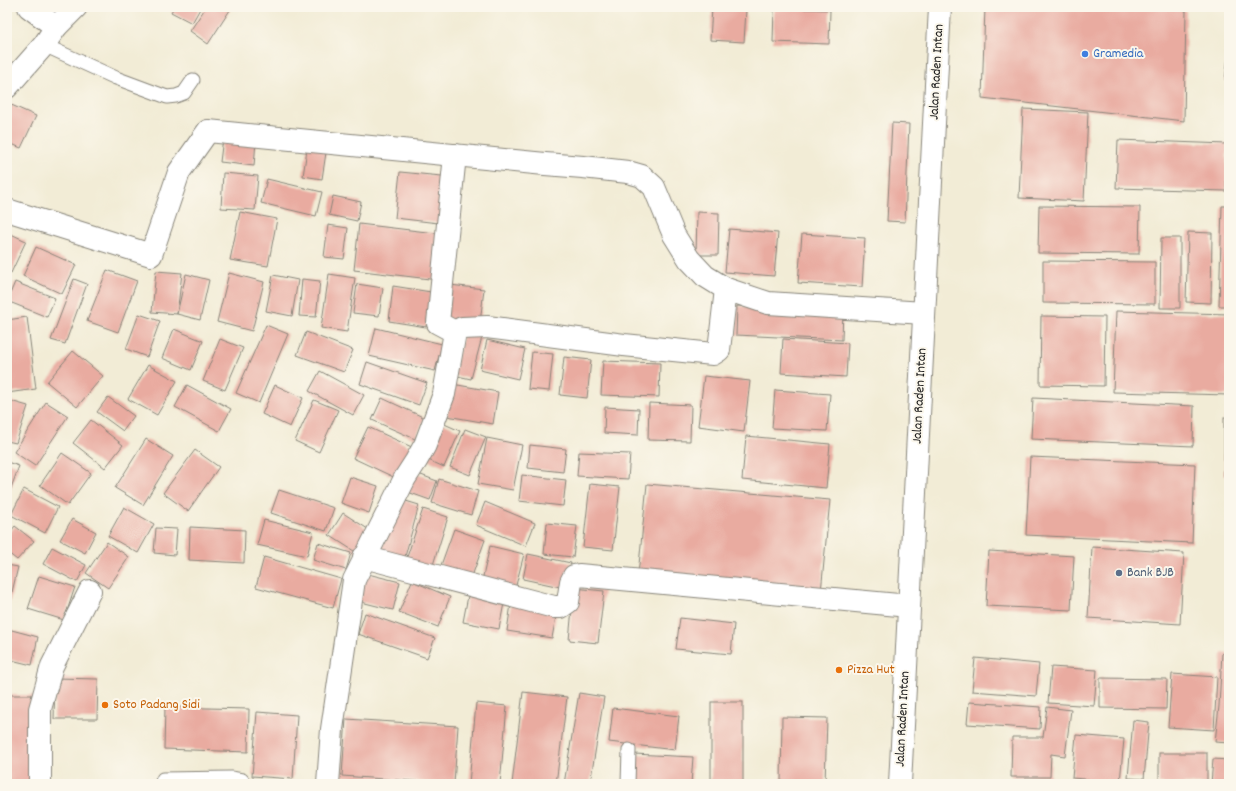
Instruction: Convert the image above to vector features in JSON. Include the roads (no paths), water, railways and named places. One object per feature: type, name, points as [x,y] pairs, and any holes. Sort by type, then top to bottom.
[{"type":"street","points":[[29,7],[56,27]]},
{"type":"street","points":[[7,87],[44,45],[56,27],[76,7]]},
{"type":"street","name":"Jalan Raden Intan","points":[[900,784],[940,7]]},
{"type":"street","points":[[7,210],[151,255],[179,172],[208,131],[628,172],[642,176],[654,187],[674,235],[689,259],[705,276],[726,289],[768,303],[924,313]]},
{"type":"street","points":[[455,155],[438,323],[455,332]]},
{"type":"street","points":[[455,332],[462,328],[487,327],[616,344],[713,354],[719,350],[726,289]]},
{"type":"street","points":[[328,784],[332,729],[354,580],[364,557],[405,478],[425,446],[444,394],[455,332]]},
{"type":"street","points":[[364,557],[554,607],[561,607],[568,602],[571,582],[574,576],[579,575],[909,606]]},
{"type":"street","points":[[40,784],[40,709],[52,666],[90,591]]},
{"type":"lane","points":[[44,45],[116,78],[167,97],[184,93],[193,80]]},
{"type":"lane","points":[[628,784],[629,750]]},
{"type":"lane","points":[[161,784],[163,779],[232,778],[242,780],[245,784]]},
{"type":"place","name":"Gramedia","points":[[1085,54]]},
{"type":"place","name":"Bank BJB","points":[[1119,573]]},
{"type":"place","name":"Pizza Hut","points":[[839,670]]},
{"type":"place","name":"Soto Padang Sidi","points":[[105,705]]}]
